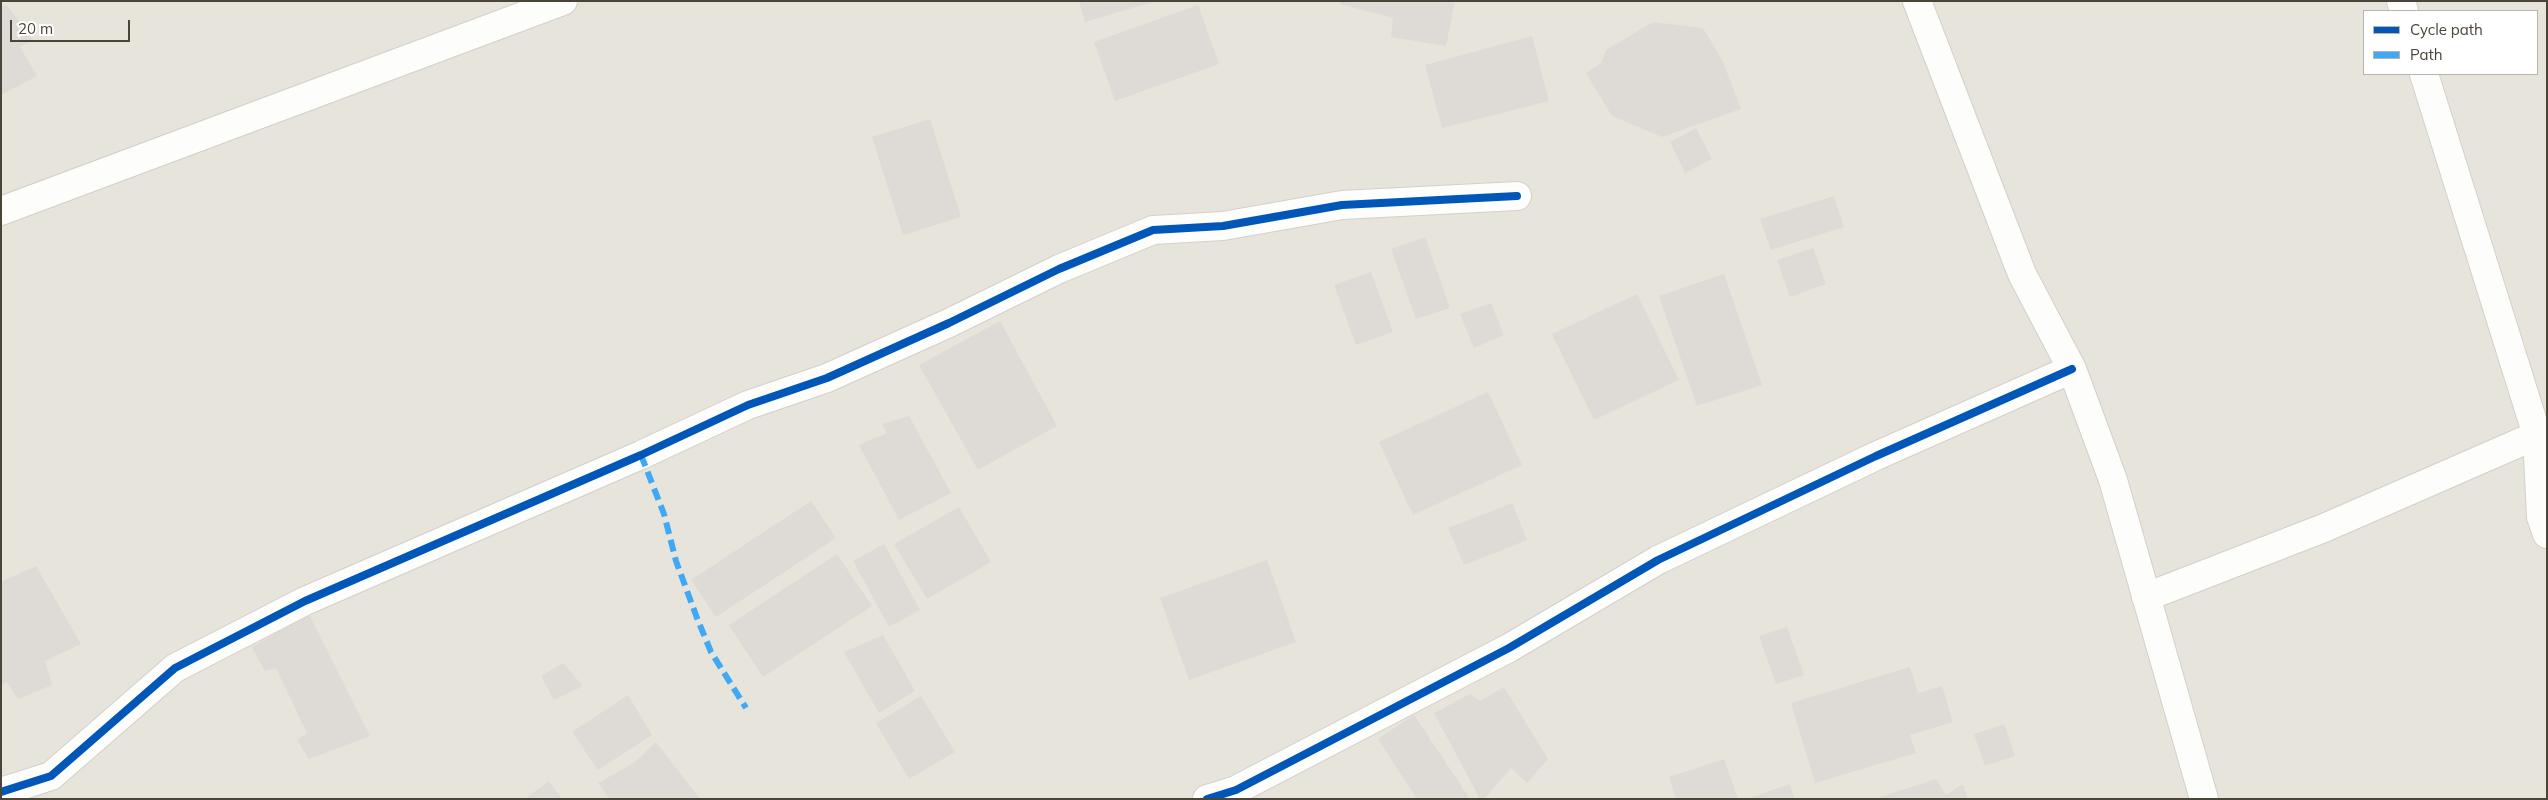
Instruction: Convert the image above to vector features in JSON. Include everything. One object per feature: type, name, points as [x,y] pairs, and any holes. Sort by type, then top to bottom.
[{"type":"street","points":[[1,211],[563,1]]},
{"type":"street","points":[[1917,1],[2022,274],[2072,369],[2113,480],[2204,799]]},
{"type":"street","points":[[2424,75],[2542,433],[2542,517],[2547,534]]},
{"type":"street","points":[[1,792],[51,776],[175,668],[305,601],[641,455],[748,406],[827,378],[949,323],[1059,268],[1153,230],[1223,226],[1342,205],[1516,196]]},
{"type":"street","points":[[1207,799],[1236,790],[1509,648],[1658,560],[1876,456],[2072,369]]},
{"type":"street","points":[[2146,597],[2324,528],[2542,433]]},
{"type":"shaded area","points":[[1,1],[2547,1],[2547,799],[1,799]]},
{"type":"building","points":[[1079,1],[1153,1],[1153,2],[1085,22]]},
{"type":"building","points":[[1341,1],[1455,1],[1446,46],[1391,37],[1393,18],[1340,4]]},
{"type":"building","points":[[7,5],[33,40],[20,47],[37,76],[1,95],[1,7]]},
{"type":"building","points":[[1198,5],[1219,64],[1115,101],[1094,42]]},
{"type":"building","points":[[1653,22],[1703,28],[1723,62],[1741,109],[1662,137],[1612,116],[1586,73],[1601,63],[1606,50]]},
{"type":"building","points":[[1532,36],[1549,101],[1442,128],[1425,65]]},
{"type":"building","points":[[930,119],[961,217],[903,235],[872,137]]},
{"type":"building","points":[[1696,128],[1712,159],[1685,173],[1670,142]]},
{"type":"building","points":[[1834,196],[1844,227],[1771,250],[1760,219]]},
{"type":"building","points":[[1425,237],[1450,308],[1416,319],[1391,249]]},
{"type":"building","points":[[1813,248],[1826,284],[1790,297],[1777,260]]},
{"type":"building","points":[[1371,272],[1393,332],[1356,345],[1334,285]]},
{"type":"building","points":[[1724,274],[1762,385],[1697,406],[1659,296]]},
{"type":"building","points":[[1637,294],[1679,380],[1594,420],[1552,334]]},
{"type":"building","points":[[1491,303],[1504,335],[1474,348],[1460,314]]},
{"type":"building","points":[[1000,321],[1057,426],[978,470],[919,365]]},
{"type":"building","points":[[1488,392],[1522,465],[1413,515],[1379,442]]},
{"type":"building","points":[[909,416],[951,493],[899,520],[859,445],[887,433],[882,424]]},
{"type":"building","points":[[811,501],[836,538],[716,617],[691,580]]},
{"type":"building","points":[[1512,503],[1527,540],[1464,565],[1448,528]]},
{"type":"building","points":[[959,507],[991,562],[927,599],[894,544]]},
{"type":"building","points":[[884,544],[920,610],[889,627],[853,561]]},
{"type":"building","points":[[837,554],[872,606],[763,677],[729,625]]},
{"type":"building","points":[[1267,560],[1296,642],[1189,680],[1160,598]]},
{"type":"building","points":[[36,566],[81,644],[45,661],[52,685],[18,699],[7,682],[1,685],[1,582]]},
{"type":"building","points":[[309,614],[370,736],[309,759],[297,740],[307,733],[276,668],[265,671],[252,647]]},
{"type":"building","points":[[1787,627],[1804,675],[1776,684],[1759,636]]},
{"type":"building","points":[[883,635],[915,691],[879,713],[844,652]]},
{"type":"building","points":[[563,663],[583,686],[554,700],[541,676]]},
{"type":"building","points":[[1910,667],[1918,693],[1942,686],[1953,722],[1910,735],[1916,753],[1815,783],[1791,703]]},
{"type":"building","points":[[1504,687],[1548,759],[1527,783],[1511,768],[1484,799],[1480,799],[1434,713],[1470,694],[1480,701]]},
{"type":"building","points":[[628,695],[652,735],[598,770],[572,732]]},
{"type":"building","points":[[921,696],[955,752],[909,779],[876,723]]},
{"type":"building","points":[[1414,715],[1470,799],[1417,799],[1378,739]]},
{"type":"building","points":[[2004,724],[2015,756],[1985,766],[1974,734]]},
{"type":"building","points":[[656,742],[700,799],[609,799],[598,783],[634,763]]},
{"type":"building","points":[[1724,759],[1738,799],[1676,799],[1669,777]]},
{"type":"building","points":[[1936,779],[1946,795],[1963,784],[1968,799],[1874,799]]},
{"type":"building","points":[[549,781],[562,799],[529,799],[527,797]]},
{"type":"building","points":[[1790,784],[1795,799],[1749,799],[1749,798]]},
{"type":"marked path","points":[[641,455],[664,514],[676,561],[711,652],[746,708]]},
{"type":"cycle path","points":[[1,792],[51,776],[175,668],[305,601],[641,455],[748,405],[827,378],[949,323],[1059,269],[1153,230],[1223,226],[1342,205],[1517,196]]},
{"type":"cycle path","points":[[1207,799],[1236,790],[1509,648],[1658,560],[1876,456],[2072,369]]}]
